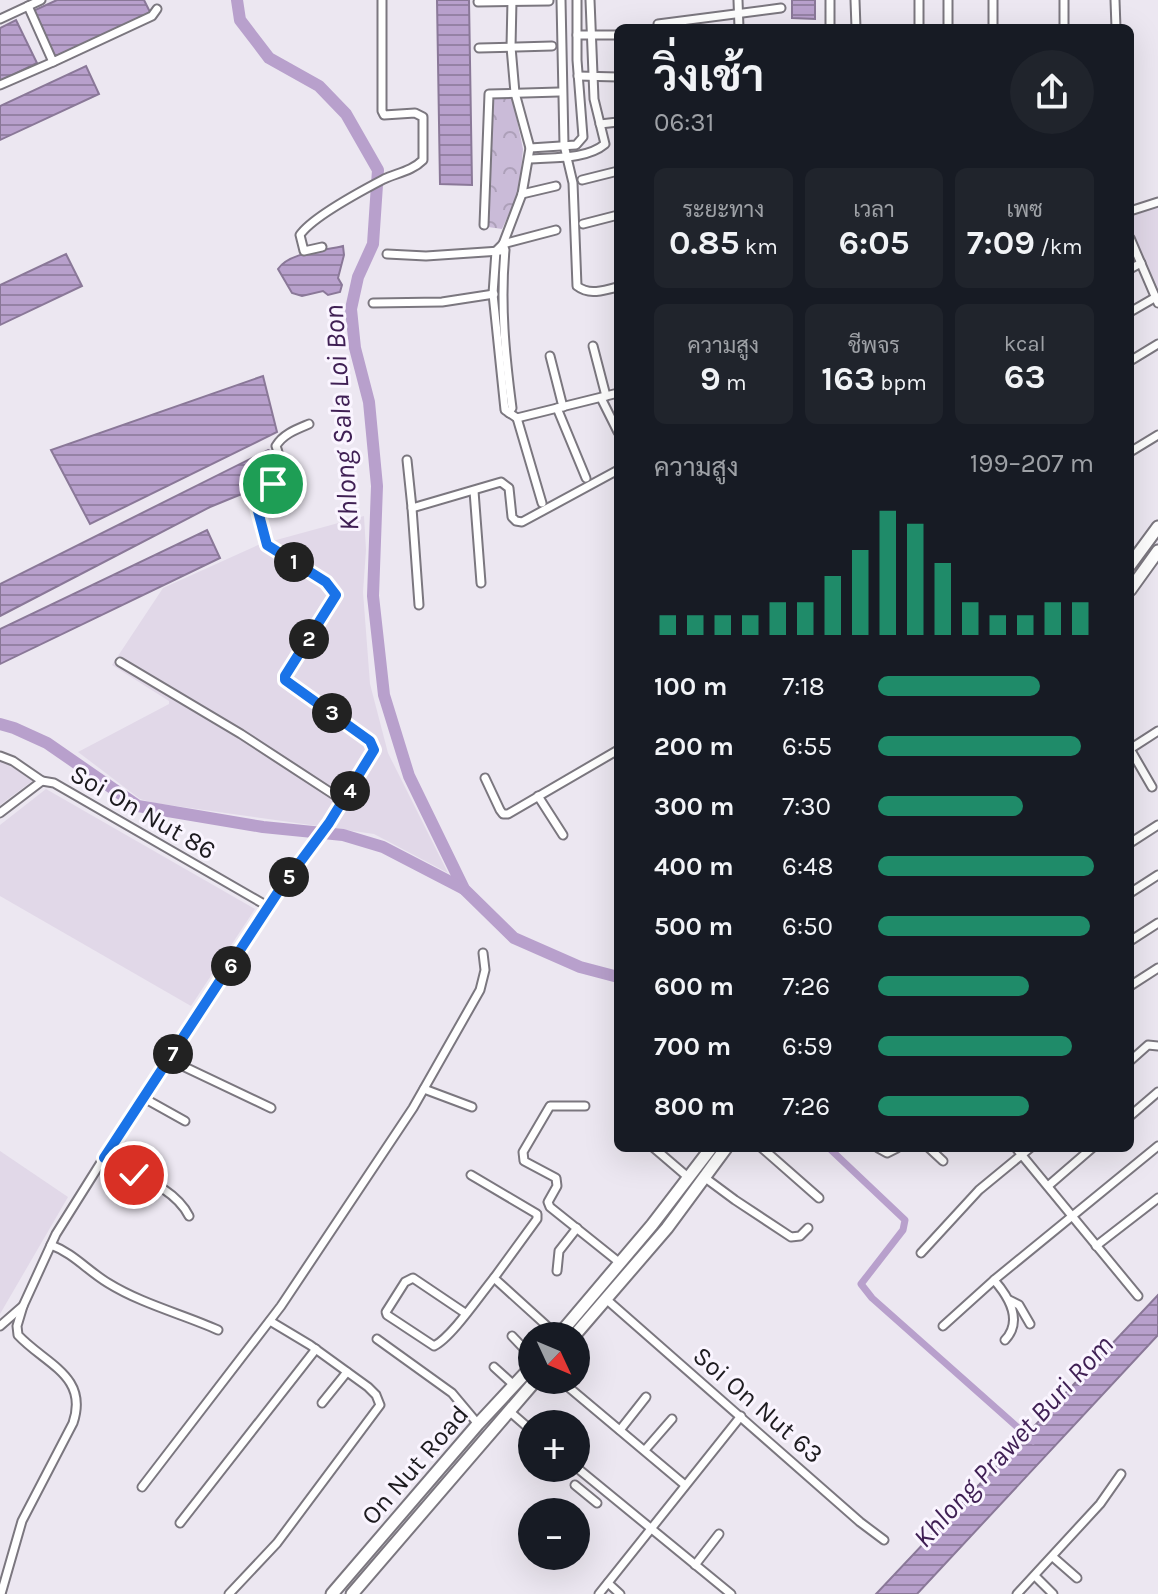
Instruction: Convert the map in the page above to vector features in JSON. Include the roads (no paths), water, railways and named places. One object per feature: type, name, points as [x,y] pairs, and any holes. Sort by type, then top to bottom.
[{"type":"main road","points":[[1134,560],[1158,527]]},
{"type":"main road","points":[[1134,585],[1158,552]]},
{"type":"main road","points":[[570,1322],[708,1152]]},
{"type":"main road","points":[[586,1322],[667,1228],[723,1152]]},
{"type":"main road","name":"On Nut Road","points":[[332,1594],[478,1424],[518,1382]]},
{"type":"main road","name":"On Nut Road","points":[[352,1594],[524,1394]]},
{"type":"main road","points":[[498,1403],[509,1411]]},
{"type":"main road","points":[[394,1523],[405,1533]]},
{"type":"street","points":[[0,19],[41,0]]},
{"type":"street","points":[[322,247],[304,251],[300,235],[304,229],[342,203],[386,178],[416,167],[423,160],[423,117],[415,113],[384,115],[382,111],[382,0]]},
{"type":"street","points":[[561,0],[564,145],[573,183],[577,286],[595,292],[614,288]]},
{"type":"street","points":[[530,148],[576,145],[583,137],[577,0]]},
{"type":"street","points":[[529,159],[568,157],[594,151],[605,144],[594,99],[590,0]]},
{"type":"street","points":[[738,0],[739,24]]},
{"type":"street","points":[[830,0],[830,24]]},
{"type":"street","points":[[855,0],[856,24]]},
{"type":"street","points":[[919,0],[919,24]]},
{"type":"street","points":[[948,0],[948,24]]},
{"type":"street","points":[[993,0],[993,24]]},
{"type":"street","points":[[1064,0],[1064,24]]},
{"type":"street","points":[[1115,0],[1116,24]]},
{"type":"street","points":[[512,1],[511,47],[515,93],[530,148],[522,194],[501,249],[497,294],[505,410],[513,416],[542,503]]},
{"type":"street","points":[[478,2],[549,1]]},
{"type":"street","points":[[28,6],[53,62]]},
{"type":"street","points":[[658,24],[781,8]]},
{"type":"street","points":[[0,85],[152,16],[157,9]]},
{"type":"street","points":[[577,35],[614,35]]},
{"type":"street","points":[[479,48],[552,46]]},
{"type":"street","points":[[578,76],[614,77]]},
{"type":"street","points":[[484,225],[486,101],[489,94],[559,92]]},
{"type":"street","points":[[600,124],[614,122]]},
{"type":"street","points":[[582,180],[614,172]]},
{"type":"street","points":[[522,194],[556,186]]},
{"type":"street","points":[[1134,210],[1158,202]]},
{"type":"street","points":[[583,224],[614,216]]},
{"type":"street","points":[[387,254],[426,256],[501,249],[556,230]]},
{"type":"street","points":[[1134,250],[1157,300],[1134,310]]},
{"type":"street","points":[[1134,267],[1141,263]]},
{"type":"street","points":[[373,303],[442,302],[497,294]]},
{"type":"street","points":[[1134,359],[1158,344]]},
{"type":"street","points":[[593,346],[604,397],[614,422]]},
{"type":"street","points":[[550,356],[560,408],[586,478]]},
{"type":"street","points":[[513,416],[614,394]]},
{"type":"street","points":[[18,1335],[17,1326],[23,1306],[51,1245],[142,1097],[170,1060],[269,907],[316,843],[374,750],[374,745],[285,680],[336,595],[326,582],[267,545],[254,496],[273,484],[278,474],[276,446],[280,440],[309,424]]},
{"type":"street","points":[[1134,450],[1158,435]]},
{"type":"street","points":[[407,460],[419,605]]},
{"type":"street","points":[[412,508],[501,482],[509,488],[512,517],[522,522],[614,472]]},
{"type":"street","points":[[474,491],[481,583]]},
{"type":"street","points":[[120,662],[241,734],[336,796],[338,810]]},
{"type":"street","points":[[1134,747],[1157,735]]},
{"type":"street","points":[[485,778],[503,814],[508,814],[614,752]]},
{"type":"street","points":[[0,756],[42,781]]},
{"type":"street","points":[[1134,756],[1152,787]]},
{"type":"street","name":"Soi On Nut 86","points":[[0,813],[42,781],[54,783],[269,907]]},
{"type":"street","points":[[538,796],[563,835]]},
{"type":"street","points":[[1134,840],[1158,825]]},
{"type":"street","points":[[1134,890],[1158,875]]},
{"type":"street","points":[[1134,938],[1158,923]]},
{"type":"street","points":[[142,1487],[270,1321],[424,1089],[480,990],[485,970],[483,953]]},
{"type":"street","points":[[1134,983],[1158,968]]},
{"type":"street","points":[[1134,1057],[1148,1045],[1158,1046]]},
{"type":"street","points":[[170,1060],[271,1108]]},
{"type":"street","points":[[424,1089],[472,1107]]},
{"type":"street","points":[[1134,1113],[1158,1092]]},
{"type":"street","points":[[142,1097],[185,1121]]},
{"type":"street","points":[[585,1106],[550,1106],[523,1152],[528,1165],[556,1178],[557,1186],[548,1202],[550,1207],[620,1263]]},
{"type":"street","points":[[943,1326],[994,1280],[1158,1146]]},
{"type":"street","points":[[659,1152],[689,1178]]},
{"type":"street","points":[[767,1152],[819,1198]]},
{"type":"street","points":[[933,1152],[943,1161]]},
{"type":"street","points":[[921,1253],[1019,1152],[1138,1296]]},
{"type":"street","points":[[1048,1186],[1087,1152]]},
{"type":"street","points":[[104,1158],[179,1200],[189,1216]]},
{"type":"street","points":[[465,1313],[413,1278],[405,1282],[386,1312],[434,1346],[442,1341],[494,1278],[537,1219],[537,1214],[471,1175]]},
{"type":"street","points":[[704,1177],[791,1237],[800,1236],[808,1228]]},
{"type":"street","points":[[1096,1246],[1158,1198]]},
{"type":"street","points":[[557,1271],[559,1251],[577,1228]]},
{"type":"street","points":[[51,1245],[65,1250],[108,1283],[159,1308],[177,1312],[218,1330]]},
{"type":"street","points":[[494,1278],[543,1322]]},
{"type":"street","points":[[994,1280],[1009,1300],[1015,1320],[1014,1330],[1005,1340]]},
{"type":"street","name":"Soi On Nut 63","points":[[606,1299],[884,1540]]},
{"type":"street","points":[[1009,1300],[1019,1305],[1030,1324]]},
{"type":"street","points":[[1,1594],[22,1521],[79,1408],[75,1387],[18,1335],[0,1327],[23,1306]]},
{"type":"street","points":[[229,1594],[277,1543],[380,1405],[376,1395],[347,1372],[270,1321]]},
{"type":"street","points":[[512,1336],[518,1342]]},
{"type":"street","points":[[377,1339],[452,1393],[478,1424]]},
{"type":"street","points":[[180,1523],[316,1349]]},
{"type":"street","points":[[494,1367],[515,1386]]},
{"type":"street","points":[[322,1403],[347,1372]]},
{"type":"street","points":[[577,1394],[685,1485]]},
{"type":"street","points":[[620,1430],[646,1397]]},
{"type":"street","points":[[509,1411],[518,1419]]},
{"type":"street","points":[[599,1594],[741,1416]]},
{"type":"street","points":[[645,1450],[672,1419]]},
{"type":"street","points":[[1017,1594],[1100,1504],[1121,1474]]},
{"type":"street","points":[[590,1479],[731,1594]]},
{"type":"street","points":[[585,1493],[594,1482]]},
{"type":"street","points":[[575,1485],[597,1503]]},
{"type":"street","points":[[695,1565],[719,1534]]},
{"type":"street","points":[[1053,1557],[1077,1578]]},
{"type":"street","points":[[1035,1576],[1053,1594]]},
{"type":"street","points":[[608,1583],[620,1594]]},
{"type":"waterway","name":"Khlong Sala Loi Bon","points":[[237,0],[240,20],[269,58],[319,86],[346,114],[378,170],[373,244],[358,277],[351,309],[355,348],[369,402],[377,486],[373,596],[384,695],[409,776],[464,889],[514,938],[580,967],[614,976]]},
{"type":"waterway","points":[[0,724],[47,743],[138,806],[263,827],[343,835],[383,847],[464,889]]},
{"type":"waterway","name":"Khlong Sala Loi Bon","points":[[833,1152],[905,1220],[903,1230],[861,1284],[872,1298],[1033,1441]]},
{"type":"water label","name":"Khlong Prawet Buri Rom","points":[[1013,1441]]}]
